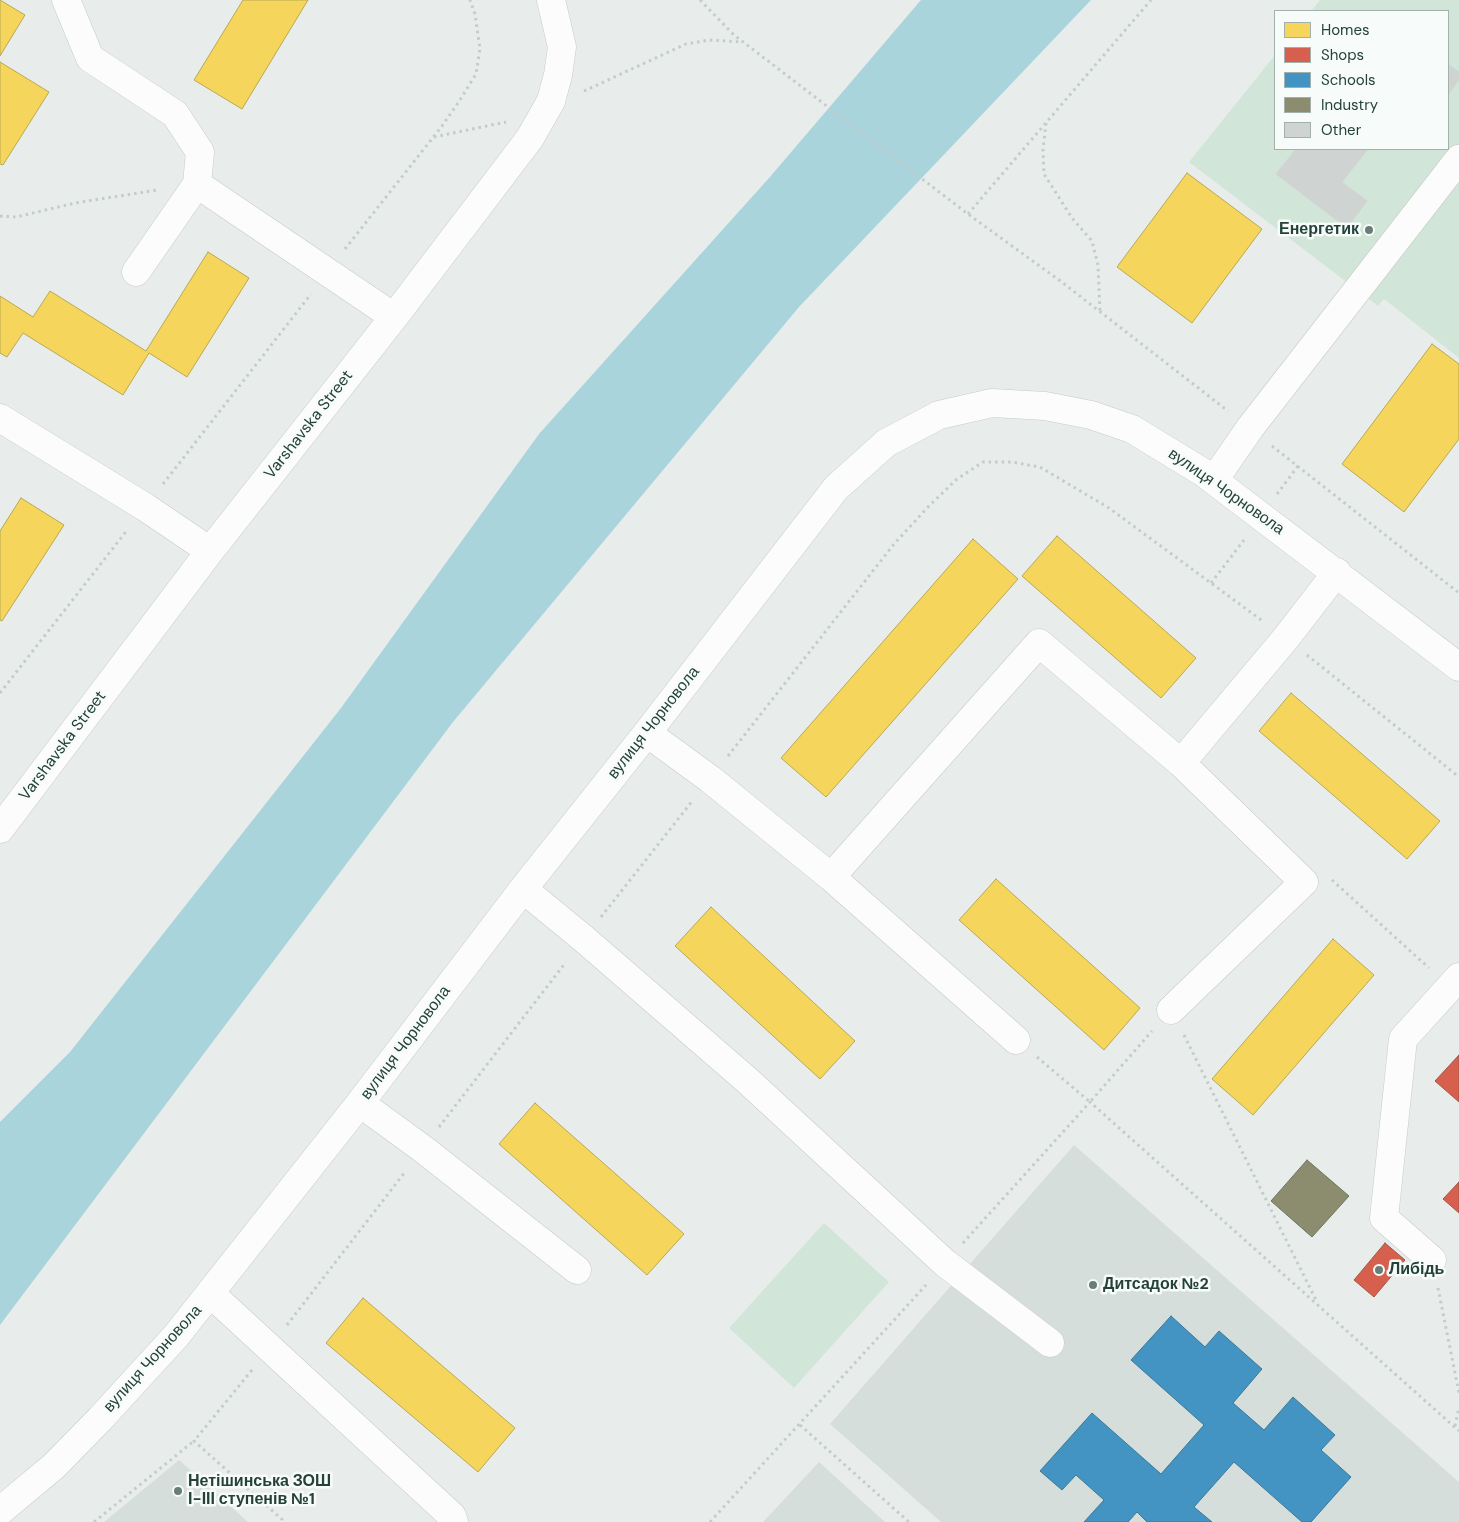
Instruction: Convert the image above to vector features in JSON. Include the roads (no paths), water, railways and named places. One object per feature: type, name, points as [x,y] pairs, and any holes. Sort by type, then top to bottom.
[{"type":"street","points":[[66,0],[90,58],[175,114],[200,152],[197,184],[136,272]]},
{"type":"street","name":"Varshavska Street","points":[[3,818],[394,317],[530,138],[548,106],[558,75],[562,46],[551,0]]},
{"type":"street","points":[[1214,480],[1250,428],[1456,171]]},
{"type":"street","points":[[197,184],[394,317]]},
{"type":"street","name":"вулиця Чорновола","points":[[0,1511],[54,1466],[176,1336],[360,1103],[523,889],[647,733],[836,488],[886,443],[939,415],[992,403],[1045,406],[1092,415],[1132,429],[1189,462],[1214,480],[1459,667]]},
{"type":"street","points":[[0,418],[145,507],[210,552]]},
{"type":"street","points":[[1181,763],[1286,638],[1337,572]]},
{"type":"street","points":[[831,877],[1039,643],[1181,763],[1304,882],[1171,1010]]},
{"type":"street","points":[[647,733],[710,779],[831,877],[1016,1040]]},
{"type":"street","points":[[523,889],[584,939],[748,1081],[946,1263],[1050,1343]]},
{"type":"street","points":[[1432,1260],[1384,1218],[1403,1039],[1454,982]]},
{"type":"street","points":[[360,1103],[423,1149],[577,1270]]},
{"type":"street","points":[[210,1294],[452,1516],[454,1522]]},
{"type":"water","points":[[921,0],[1091,0],[799,307],[453,722],[0,1325],[0,1122],[70,1052],[341,708],[539,434],[769,178]]},
{"type":"place","name":"Енергетик","points":[[1369,230]]},
{"type":"place","name":"Либідь","points":[[1379,1270]]},
{"type":"place","name":"Дитсадок №2","points":[[1093,1285]]},
{"type":"place","name":"Нетішинська ЗОШ І-ІІІ ступенів №1","points":[[178,1491]]}]
